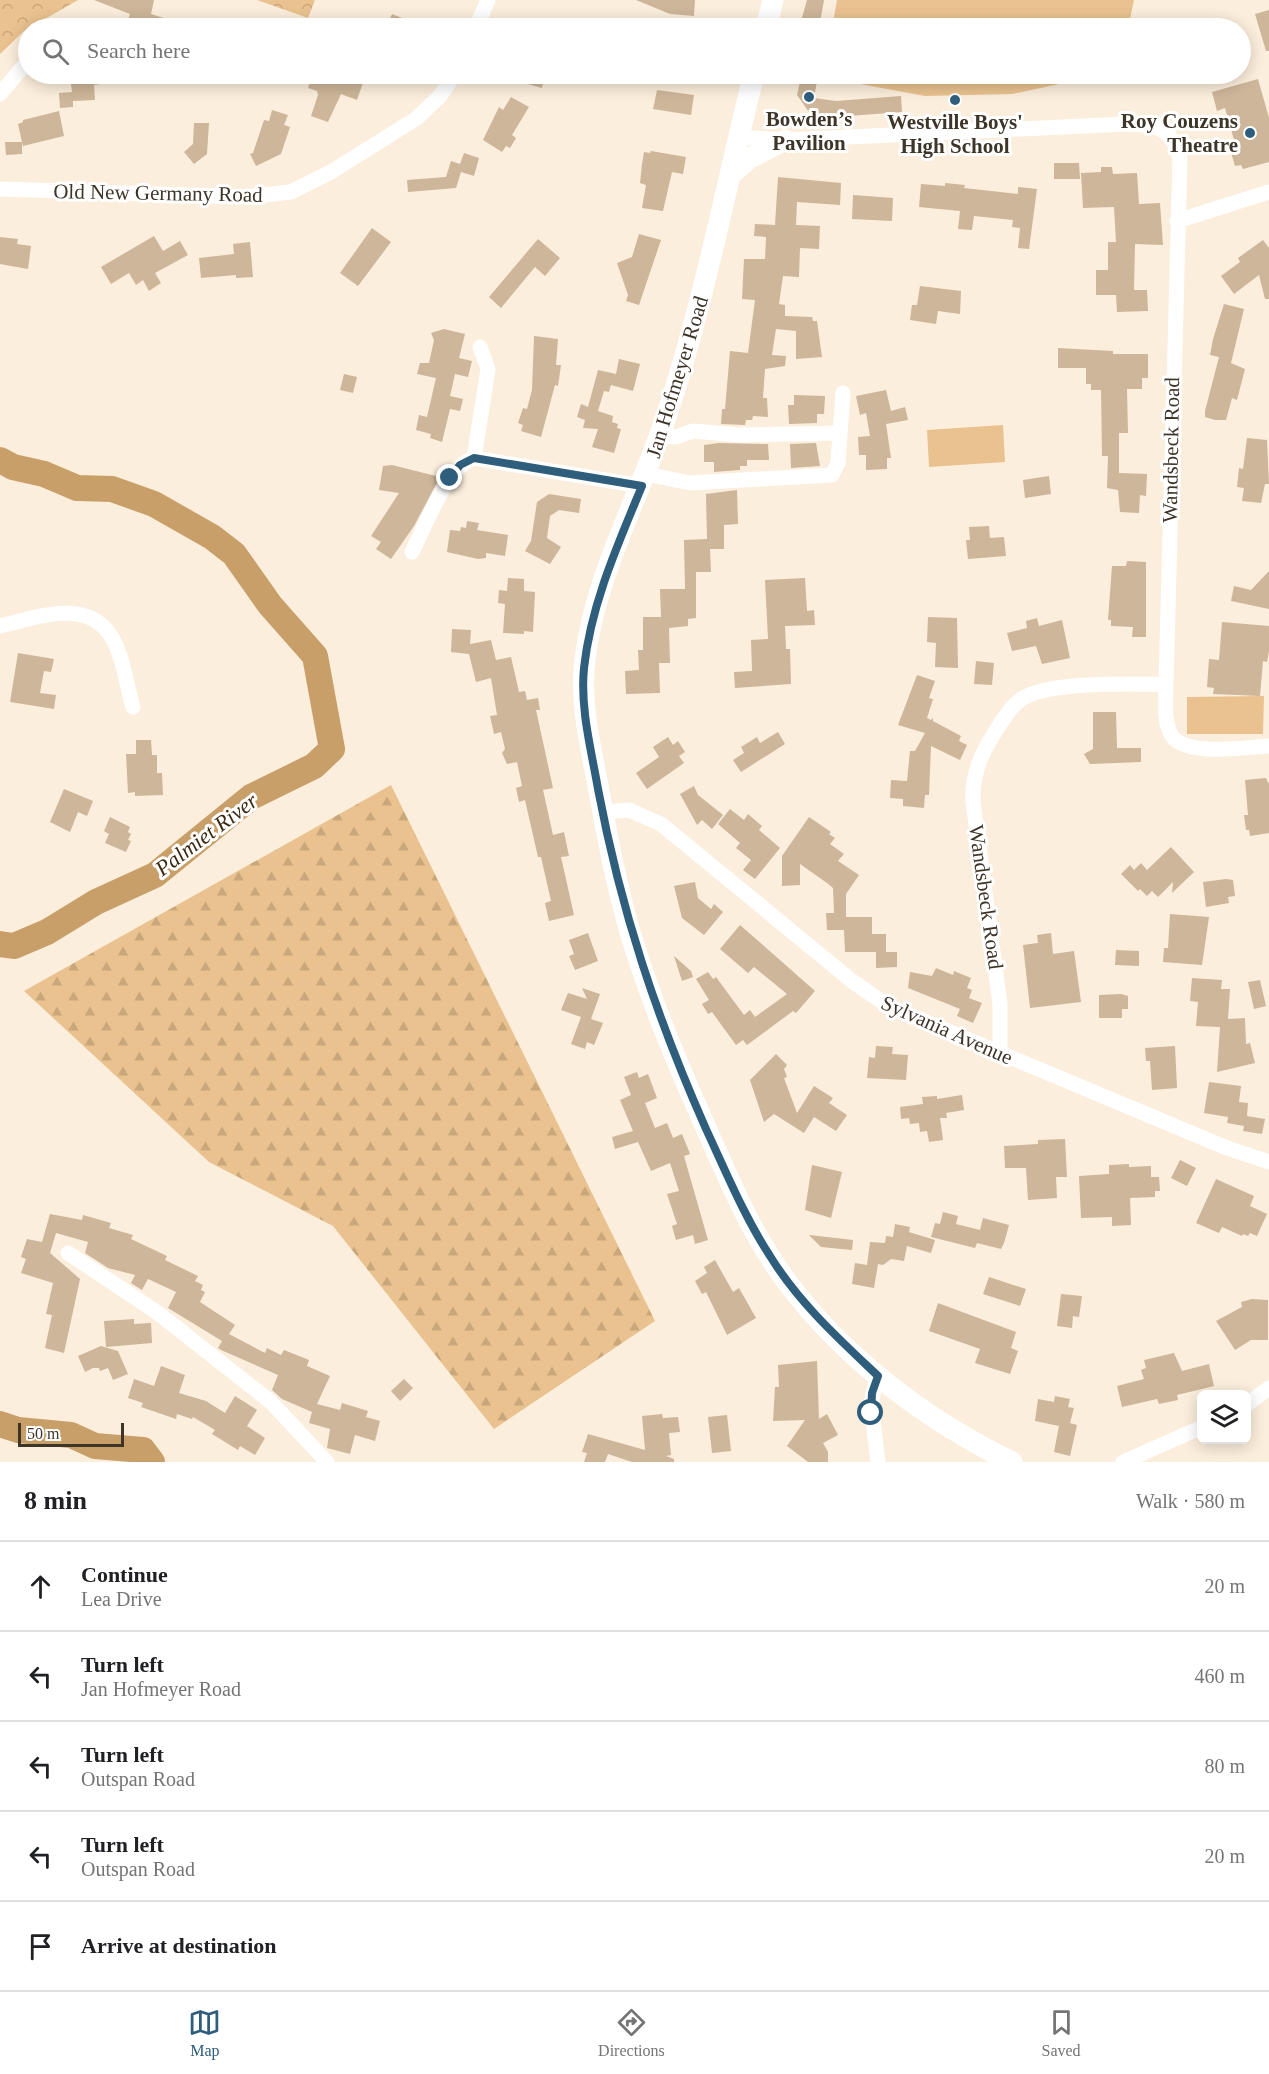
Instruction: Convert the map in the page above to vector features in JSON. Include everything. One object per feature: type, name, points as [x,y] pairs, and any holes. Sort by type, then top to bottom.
[{"type":"street","points":[[481,18],[489,0]]},
{"type":"street","points":[[768,18],[773,0]]},
{"type":"street","points":[[0,94],[18,73]]},
{"type":"street","name":"Old New Germany Road","points":[[0,189],[246,197],[291,192],[331,172],[417,118],[441,96],[449,84]]},
{"type":"street","name":"Jan Hofmeyer Road","points":[[751,84],[702,297],[660,436],[602,588],[584,668],[586,721],[603,812],[619,891],[648,985],[687,1085],[734,1191],[769,1256],[816,1316],[878,1376],[939,1421],[1012,1462]]},
{"type":"street","name":"Wandsbeck Road","points":[[738,137],[785,140],[1126,124],[1152,125],[1167,133],[1180,159],[1166,684],[1060,687],[1034,693],[1021,700],[1007,714],[980,760],[975,774],[973,802],[1000,1004],[1000,1054]]},
{"type":"street","points":[[730,175],[750,158],[785,140]]},
{"type":"street","points":[[1177,221],[1269,192]]},
{"type":"street","points":[[474,458],[488,369],[480,347]]},
{"type":"street","points":[[412,552],[455,470],[467,460],[474,458],[644,480],[690,483],[827,476],[836,469],[843,393]]},
{"type":"street","points":[[660,436],[676,437],[693,431],[739,435],[839,433]]},
{"type":"street","points":[[0,626],[58,614],[81,613],[97,620],[112,637],[133,707]]},
{"type":"street","points":[[1166,684],[1168,727],[1177,740],[1192,747],[1204,749],[1269,746]]},
{"type":"street","name":"Sylvania Avenue","points":[[603,812],[629,810],[661,824],[875,998],[906,1016],[1267,1162]]},
{"type":"street","points":[[68,1252],[158,1313],[271,1402],[327,1462]]},
{"type":"street","points":[[878,1376],[871,1404],[878,1462]]},
{"type":"street","points":[[1251,1401],[1269,1388]]},
{"type":"street","points":[[1123,1462],[1197,1429]]},
{"type":"green space","points":[[0,0],[78,0],[47,18],[18,18],[18,37],[0,54]]},
{"type":"green space","points":[[257,0],[315,0],[308,18]]},
{"type":"green space","points":[[837,0],[1134,0],[1130,18],[834,18]]},
{"type":"green space","points":[[860,84],[1059,84],[1012,94],[925,96]]},
{"type":"green space","points":[[1003,425],[1005,462],[929,467],[927,430]]},
{"type":"green space","points":[[1264,696],[1263,734],[1187,734],[1187,697]]},
{"type":"green space","points":[[391,785],[655,1321],[494,1429],[333,1226],[209,1162],[24,991]]},
{"type":"building","points":[[94,0],[154,0],[151,14],[164,18],[129,18],[130,14]]},
{"type":"building","points":[[636,0],[695,0],[694,16],[670,14]]},
{"type":"building","points":[[807,0],[824,0],[821,18],[802,18]]},
{"type":"building","points":[[1269,10],[1269,51],[1266,51],[1255,14]]},
{"type":"building","points":[[392,14],[402,18],[390,18]]},
{"type":"building","name":"Roy Couzens Theatre","points":[[1258,79],[1269,118],[1269,162],[1243,169],[1241,165],[1235,166],[1230,149],[1236,147],[1225,108],[1217,111],[1212,92],[1240,84],[1251,84],[1251,81]]},
{"type":"building","points":[[71,84],[101,84],[94,85],[95,100],[73,101],[73,107],[60,108],[59,93],[72,92]]},
{"type":"building","points":[[309,84],[363,84],[357,100],[341,94],[328,122],[311,116],[318,95],[317,91],[308,88]]},
{"type":"building","points":[[528,84],[543,84],[542,88]]},
{"type":"building","name":"Bowden’s Pavilion","points":[[799,84],[816,84],[814,98],[836,101],[901,96],[902,112],[835,117],[811,115],[797,95]]},
{"type":"building","points":[[657,90],[694,95],[691,115],[653,109]]},
{"type":"building","points":[[511,97],[529,107],[512,135],[516,138],[510,148],[506,146],[502,152],[483,140],[499,107],[503,110]]},
{"type":"building","points":[[272,110],[288,115],[284,125],[290,127],[281,154],[256,166],[250,154],[253,153],[264,120],[269,121]]},
{"type":"building","points":[[59,111],[64,136],[23,146],[18,124],[23,120]]},
{"type":"building","points":[[194,123],[209,123],[207,154],[194,164],[184,152],[193,144]]},
{"type":"building","points":[[5,142],[22,142],[22,154],[6,155]]},
{"type":"building","points":[[651,151],[686,157],[683,174],[672,172],[663,211],[642,208],[646,185],[640,183],[642,164],[644,152],[650,153]]},
{"type":"building","points":[[464,153],[479,158],[474,176],[461,172],[456,188],[408,192],[407,180],[446,177],[451,161],[460,164]]},
{"type":"building","points":[[1054,163],[1079,163],[1080,179],[1054,179]]},
{"type":"building","points":[[1101,167],[1112,167],[1113,174],[1137,173],[1139,204],[1160,203],[1163,245],[1135,244],[1134,290],[1147,290],[1148,311],[1117,312],[1116,295],[1096,295],[1096,270],[1108,270],[1108,242],[1116,242],[1114,207],[1083,208],[1081,173],[1101,172]]},
{"type":"building","points":[[778,177],[841,183],[840,205],[797,202],[796,225],[820,226],[819,249],[800,248],[799,277],[783,276],[779,304],[785,305],[785,316],[812,317],[813,321],[817,321],[822,357],[796,359],[796,331],[776,329],[772,355],[786,356],[785,366],[765,369],[763,398],[767,398],[768,417],[753,416],[752,420],[746,420],[745,425],[721,424],[722,409],[725,409],[730,351],[748,353],[755,300],[742,299],[744,259],[765,259],[766,237],[754,236],[755,224],[775,225]]},
{"type":"building","points":[[945,183],[965,185],[964,188],[1018,194],[1018,187],[1037,189],[1029,249],[1018,248],[1020,228],[1012,227],[1013,220],[974,216],[972,230],[958,229],[960,211],[919,207],[921,184],[945,186]]},
{"type":"building","points":[[853,195],[893,198],[892,221],[852,219]]},
{"type":"building","points":[[372,228],[391,242],[358,286],[340,273]]},
{"type":"building","points":[[639,234],[661,240],[639,305],[626,301],[628,295],[617,263],[632,257]]},
{"type":"building","points":[[154,236],[163,251],[180,241],[188,255],[155,273],[161,283],[149,291],[143,280],[136,285],[129,273],[111,284],[101,267]]},
{"type":"building","points":[[0,237],[18,239],[17,244],[31,246],[28,269],[0,264]]},
{"type":"building","points":[[538,239],[560,258],[545,276],[535,267],[501,308],[489,297]]},
{"type":"building","points":[[1263,240],[1269,248],[1269,299],[1265,299],[1259,275],[1234,294],[1221,276],[1240,262],[1238,258]]},
{"type":"building","points":[[250,242],[253,277],[236,278],[236,275],[201,278],[199,258],[234,254],[233,244]]},
{"type":"building","points":[[920,286],[961,291],[960,314],[938,311],[936,324],[910,320],[912,305],[917,305]]},
{"type":"building","points":[[1224,304],[1244,309],[1231,363],[1245,369],[1237,400],[1232,398],[1226,420],[1215,420],[1205,417],[1205,411],[1219,357],[1210,355]]},
{"type":"building","points":[[444,329],[465,334],[459,358],[472,361],[468,377],[455,374],[450,396],[463,399],[460,411],[450,409],[442,442],[430,438],[431,434],[416,430],[419,415],[427,417],[436,378],[417,374],[420,363],[429,363],[434,340],[431,333]]},
{"type":"building","points":[[534,336],[558,339],[556,365],[561,365],[558,386],[555,385],[541,437],[521,431],[523,425],[518,423],[523,408],[527,409],[532,390]]},
{"type":"building","points":[[1058,348],[1113,351],[1113,354],[1148,354],[1148,378],[1142,378],[1142,389],[1127,389],[1128,433],[1119,433],[1119,473],[1147,474],[1146,496],[1140,495],[1139,513],[1120,512],[1118,490],[1107,488],[1108,456],[1102,456],[1101,390],[1091,390],[1091,384],[1086,384],[1086,368],[1058,368]]},
{"type":"building","points":[[619,359],[640,364],[633,391],[611,385],[609,392],[604,391],[598,411],[613,416],[612,422],[618,424],[617,428],[621,429],[614,453],[592,447],[598,429],[583,428],[585,420],[577,417],[581,404],[588,407],[598,370],[616,374]]},
{"type":"building","points":[[344,374],[357,377],[353,393],[340,390]]},
{"type":"building","points":[[886,390],[891,411],[905,407],[908,420],[886,424],[891,458],[887,458],[887,469],[866,470],[866,455],[859,455],[858,437],[870,436],[866,413],[860,415],[856,396]]},
{"type":"building","points":[[794,395],[825,396],[824,414],[817,414],[817,423],[789,424],[788,405],[794,405]]},
{"type":"building","points":[[1247,438],[1267,440],[1269,484],[1265,484],[1261,503],[1242,501],[1244,488],[1237,487],[1239,468],[1243,469]]},
{"type":"building","points":[[816,443],[820,466],[791,468],[790,444]]},
{"type":"building","points":[[768,444],[769,460],[747,460],[747,466],[740,466],[740,470],[714,472],[714,462],[704,462],[704,445]]},
{"type":"building","points":[[392,465],[440,477],[414,526],[391,559],[376,549],[381,542],[371,536],[399,493],[379,490],[383,466]]},
{"type":"building","points":[[1049,476],[1051,494],[1025,498],[1023,480]]},
{"type":"building","points":[[737,490],[738,524],[724,525],[724,549],[710,549],[711,572],[696,572],[696,618],[688,619],[688,626],[669,628],[670,663],[659,663],[660,693],[626,694],[625,671],[639,670],[638,650],[643,650],[643,617],[661,617],[660,589],[685,589],[684,540],[707,539],[706,494]]},
{"type":"building","points":[[549,494],[581,499],[579,513],[559,510],[550,516],[547,538],[561,547],[550,564],[525,551],[531,541],[537,502]]},
{"type":"building","points":[[467,521],[479,523],[477,530],[508,535],[505,556],[486,553],[486,558],[478,559],[447,552],[450,530],[460,531],[461,527],[466,528]]},
{"type":"building","points":[[989,526],[990,538],[1004,537],[1006,556],[968,559],[966,540],[970,540],[969,527]]},
{"type":"building","points":[[1127,561],[1146,562],[1146,637],[1132,637],[1133,627],[1111,626],[1111,620],[1108,620],[1112,566],[1126,566]]},
{"type":"building","points":[[1269,571],[1269,609],[1231,601],[1234,586],[1251,590]]},
{"type":"building","points":[[508,578],[524,579],[524,591],[535,592],[533,632],[503,633],[505,604],[498,603],[499,590],[507,591]]},
{"type":"building","points":[[805,578],[807,611],[814,610],[815,625],[785,626],[786,649],[790,649],[791,684],[735,688],[734,672],[752,671],[751,640],[768,639],[765,580]]},
{"type":"building","points":[[928,617],[957,618],[958,668],[935,667],[936,643],[927,642]]},
{"type":"building","points":[[1037,618],[1039,626],[1062,620],[1070,658],[1042,664],[1036,646],[1012,651],[1007,633],[1027,628],[1026,621]]},
{"type":"building","points":[[1222,622],[1269,626],[1269,651],[1267,662],[1263,661],[1260,696],[1213,694],[1214,688],[1207,687],[1209,659],[1219,660]]},
{"type":"building","points":[[452,629],[471,630],[470,644],[491,640],[496,660],[511,657],[519,692],[525,691],[527,700],[538,698],[540,710],[536,710],[553,788],[543,790],[553,835],[564,832],[569,856],[561,857],[574,915],[549,921],[545,903],[551,901],[541,857],[538,857],[525,800],[519,802],[516,788],[522,786],[517,762],[507,764],[502,753],[505,749],[501,732],[494,734],[490,716],[497,715],[491,678],[476,682],[469,654],[451,652]]},
{"type":"building","points":[[18,653],[54,659],[51,672],[44,671],[40,693],[56,695],[54,709],[10,702]]},
{"type":"building","points":[[976,661],[994,663],[992,685],[974,684]]},
{"type":"building","points":[[917,675],[935,681],[929,698],[933,699],[927,718],[931,720],[933,718],[933,721],[961,736],[959,741],[967,745],[960,760],[931,746],[929,795],[925,795],[924,808],[903,806],[903,799],[890,798],[891,780],[907,781],[910,751],[915,751],[925,733],[898,725]]},
{"type":"building","points":[[1093,712],[1116,712],[1117,748],[1141,748],[1141,762],[1090,764],[1084,754],[1093,749]]},
{"type":"building","points":[[778,732],[785,744],[741,772],[733,760],[744,753],[741,747],[757,737],[760,743]]},
{"type":"building","points":[[668,737],[673,745],[678,741],[685,752],[679,756],[684,763],[647,789],[636,773],[659,757],[653,747]]},
{"type":"building","points":[[136,740],[151,740],[152,755],[157,755],[157,773],[162,773],[163,795],[135,796],[135,792],[128,793],[126,754],[136,754]]},
{"type":"building","points":[[1266,778],[1269,784],[1269,833],[1250,836],[1249,830],[1246,830],[1244,815],[1248,815],[1245,780]]},
{"type":"building","points":[[694,786],[698,795],[723,815],[712,829],[702,820],[697,825],[680,794]]},
{"type":"building","points":[[64,789],[93,801],[87,816],[78,812],[70,832],[50,822]]},
{"type":"building","points":[[730,809],[744,820],[748,814],[762,826],[759,830],[780,848],[755,879],[743,870],[751,860],[736,848],[740,843],[718,824]]},
{"type":"building","points":[[110,817],[130,827],[128,832],[131,834],[128,840],[131,841],[126,852],[105,843],[109,834],[104,831]]},
{"type":"building","points":[[809,817],[831,832],[829,834],[835,838],[830,844],[844,854],[838,861],[859,875],[846,894],[846,917],[872,917],[872,934],[886,934],[886,952],[897,952],[897,967],[876,968],[876,952],[845,952],[844,930],[827,930],[826,913],[834,913],[833,888],[827,883],[800,864],[800,885],[782,886],[782,856]]},
{"type":"building","points":[[1171,847],[1194,872],[1172,893],[1173,882],[1158,897],[1152,891],[1147,896],[1140,889],[1138,891],[1121,874],[1130,865],[1134,870],[1141,863],[1147,870]]},
{"type":"building","points":[[1233,880],[1235,896],[1228,897],[1229,903],[1206,907],[1203,882]]},
{"type":"building","points":[[695,882],[698,898],[711,909],[714,904],[723,912],[704,935],[682,918],[674,886]]},
{"type":"building","points":[[1170,914],[1209,917],[1202,965],[1163,962],[1164,948],[1168,948]]},
{"type":"building","points":[[740,925],[815,991],[796,1013],[793,1011],[747,1045],[743,1040],[736,1045],[712,1012],[708,1014],[702,1004],[709,1000],[696,979],[708,972],[713,979],[716,977],[744,1015],[750,1010],[755,1017],[787,994],[754,967],[748,973],[720,949]]},
{"type":"building","points":[[588,933],[598,961],[575,970],[569,956],[574,954],[569,940]]},
{"type":"building","points":[[1051,933],[1053,954],[1074,951],[1081,1002],[1030,1008],[1023,945],[1038,943],[1037,935]]},
{"type":"building","points":[[1116,950],[1139,951],[1139,966],[1115,965]]},
{"type":"building","points":[[674,956],[691,971],[693,977],[682,981]]},
{"type":"building","points":[[936,968],[953,975],[954,971],[971,978],[967,988],[972,990],[969,998],[982,1003],[973,1023],[957,1016],[960,1009],[908,988],[910,972],[932,976]]},
{"type":"building","points":[[1192,978],[1222,980],[1221,989],[1230,989],[1228,1019],[1245,1018],[1246,1044],[1250,1043],[1255,1063],[1217,1072],[1220,1027],[1196,1026],[1198,1002],[1190,1001]]},
{"type":"building","points":[[1260,980],[1266,1006],[1254,1009],[1248,982]]},
{"type":"building","points":[[582,988],[600,994],[591,1019],[603,1023],[594,1045],[587,1042],[585,1049],[571,1044],[581,1017],[561,1010],[568,993],[587,999]]},
{"type":"building","points":[[1099,995],[1128,996],[1128,1009],[1122,1009],[1122,1018],[1099,1018]]},
{"type":"building","points":[[876,1046],[893,1047],[892,1054],[908,1055],[906,1080],[867,1078],[869,1057],[875,1058]]},
{"type":"building","points":[[1175,1046],[1177,1088],[1152,1090],[1150,1061],[1146,1061],[1145,1048]]},
{"type":"building","points":[[776,1054],[787,1065],[784,1069],[787,1077],[784,1078],[797,1113],[814,1086],[833,1098],[829,1103],[847,1115],[836,1131],[814,1117],[804,1133],[774,1114],[764,1122],[750,1080]]},
{"type":"building","points":[[637,1072],[639,1078],[648,1074],[657,1098],[645,1103],[655,1128],[667,1123],[673,1138],[682,1134],[690,1154],[684,1156],[708,1240],[695,1244],[693,1235],[676,1240],[672,1226],[677,1224],[667,1194],[679,1191],[670,1163],[651,1171],[638,1142],[615,1149],[612,1137],[633,1131],[620,1100],[631,1095],[624,1077]]},
{"type":"building","points":[[1209,1082],[1241,1086],[1239,1102],[1248,1103],[1247,1116],[1265,1119],[1262,1134],[1243,1131],[1244,1126],[1227,1123],[1228,1117],[1204,1113]]},
{"type":"building","points":[[962,1095],[964,1110],[946,1113],[947,1118],[940,1118],[943,1140],[929,1142],[927,1131],[920,1132],[919,1123],[910,1124],[909,1118],[901,1119],[900,1107],[923,1104],[922,1097],[937,1096],[937,1099]]},
{"type":"building","points":[[1065,1139],[1067,1177],[1056,1177],[1057,1198],[1028,1200],[1026,1168],[1005,1168],[1004,1146],[1038,1144],[1038,1140]]},
{"type":"building","points":[[1180,1160],[1196,1168],[1187,1186],[1171,1178]]},
{"type":"building","points":[[1129,1164],[1129,1167],[1151,1166],[1151,1177],[1159,1177],[1160,1191],[1155,1191],[1155,1197],[1130,1198],[1131,1225],[1112,1226],[1112,1217],[1081,1218],[1079,1176],[1109,1174],[1109,1165]]},
{"type":"building","points":[[812,1165],[842,1172],[831,1218],[805,1210]]},
{"type":"building","points":[[1216,1179],[1254,1196],[1250,1206],[1267,1214],[1257,1236],[1250,1233],[1248,1236],[1243,1234],[1242,1236],[1222,1227],[1219,1233],[1196,1223]]},
{"type":"building","points":[[943,1212],[958,1216],[956,1224],[980,1230],[983,1218],[1009,1225],[1001,1249],[977,1243],[975,1248],[931,1237],[935,1223],[940,1224]]},
{"type":"building","points":[[50,1214],[82,1220],[83,1215],[111,1223],[109,1228],[133,1235],[131,1239],[167,1256],[165,1260],[198,1276],[195,1281],[203,1285],[201,1290],[205,1292],[200,1302],[235,1325],[229,1334],[265,1353],[267,1348],[281,1355],[284,1350],[309,1360],[307,1366],[330,1376],[317,1404],[340,1410],[342,1403],[368,1411],[366,1417],[380,1421],[375,1441],[355,1435],[350,1454],[327,1448],[330,1429],[309,1423],[312,1412],[282,1399],[272,1390],[278,1375],[221,1350],[218,1348],[222,1341],[168,1308],[176,1292],[148,1279],[142,1290],[131,1283],[135,1275],[108,1268],[85,1253],[88,1242],[56,1233],[50,1253],[80,1279],[64,1353],[45,1348],[52,1315],[46,1314],[53,1283],[21,1273],[26,1259],[21,1257],[27,1239],[42,1242]]},
{"type":"building","points":[[895,1224],[910,1227],[909,1232],[935,1240],[931,1253],[907,1246],[904,1261],[891,1259],[883,1265],[878,1264],[874,1288],[852,1284],[855,1263],[867,1265],[870,1242],[885,1243],[886,1236],[893,1237]]},
{"type":"building","points":[[809,1235],[853,1240],[852,1250],[821,1247]]},
{"type":"building","points":[[715,1260],[733,1292],[739,1288],[756,1318],[727,1335],[706,1292],[702,1294],[695,1281],[707,1273],[704,1267]]},
{"type":"building","points":[[989,1277],[1026,1289],[1020,1306],[983,1294]]},
{"type":"building","points":[[1061,1294],[1082,1296],[1079,1317],[1073,1316],[1072,1328],[1057,1326]]},
{"type":"building","points":[[1252,1299],[1268,1300],[1268,1340],[1251,1340],[1235,1350],[1216,1321],[1242,1307],[1241,1302]]},
{"type":"building","points":[[938,1303],[1016,1332],[1011,1348],[1018,1351],[1010,1374],[975,1363],[980,1349],[929,1331]]},
{"type":"building","points":[[134,1319],[134,1324],[151,1323],[152,1343],[106,1347],[104,1321]]},
{"type":"building","points":[[101,1346],[118,1351],[128,1374],[113,1380],[108,1368],[100,1371],[99,1368],[93,1368],[85,1372],[78,1356]]},
{"type":"building","points":[[1174,1353],[1182,1371],[1209,1364],[1214,1386],[1177,1395],[1178,1400],[1159,1404],[1157,1399],[1122,1407],[1117,1386],[1144,1379],[1141,1370],[1146,1368],[1144,1360]]},
{"type":"building","points":[[817,1361],[819,1419],[827,1414],[838,1435],[823,1443],[828,1452],[828,1462],[808,1462],[787,1446],[805,1420],[773,1421],[775,1387],[779,1387],[778,1365]]},
{"type":"building","points":[[161,1366],[185,1375],[179,1393],[206,1401],[225,1413],[235,1396],[257,1410],[247,1426],[265,1438],[255,1455],[240,1446],[238,1450],[212,1434],[215,1430],[193,1417],[192,1419],[177,1414],[176,1419],[141,1407],[143,1403],[128,1398],[134,1379],[154,1386]]},
{"type":"building","points":[[404,1379],[413,1388],[400,1401],[391,1391]]},
{"type":"building","points":[[1055,1396],[1070,1399],[1068,1407],[1074,1408],[1070,1423],[1077,1425],[1070,1456],[1054,1452],[1059,1426],[1035,1421],[1038,1399],[1054,1402]]},
{"type":"building","points":[[662,1414],[663,1418],[678,1417],[680,1432],[669,1433],[671,1455],[666,1456],[674,1459],[674,1462],[632,1462],[608,1454],[605,1462],[584,1462],[587,1453],[582,1452],[588,1434],[645,1450],[642,1416]]},
{"type":"building","points":[[727,1415],[731,1451],[712,1453],[708,1417]]},
{"type":"waterway","name":"Palmiet River","points":[[0,460],[13,467],[44,474],[77,488],[112,489],[154,504],[212,537],[234,554],[270,605],[315,656],[332,749],[314,766],[251,797],[155,875],[96,902],[47,932],[14,946],[0,944]]},
{"type":"waterway","name":"Palmiet River","points":[[0,1424],[18,1430],[71,1435],[95,1446],[143,1450],[152,1462]]},
{"type":"place","name":"Bowden’s Pavilion","points":[[809,97]]},
{"type":"place","name":"Westville Boys' High School","points":[[955,100]]},
{"type":"place","name":"Roy Couzens Theatre","points":[[1250,133]]},
{"type":"route","points":[[450,478],[460,465],[474,458],[642,486],[602,588],[584,668],[586,721],[619,891],[631,934],[663,1027],[734,1191],[769,1256],[788,1283],[816,1316],[878,1376],[872,1393],[871,1413]]}]
